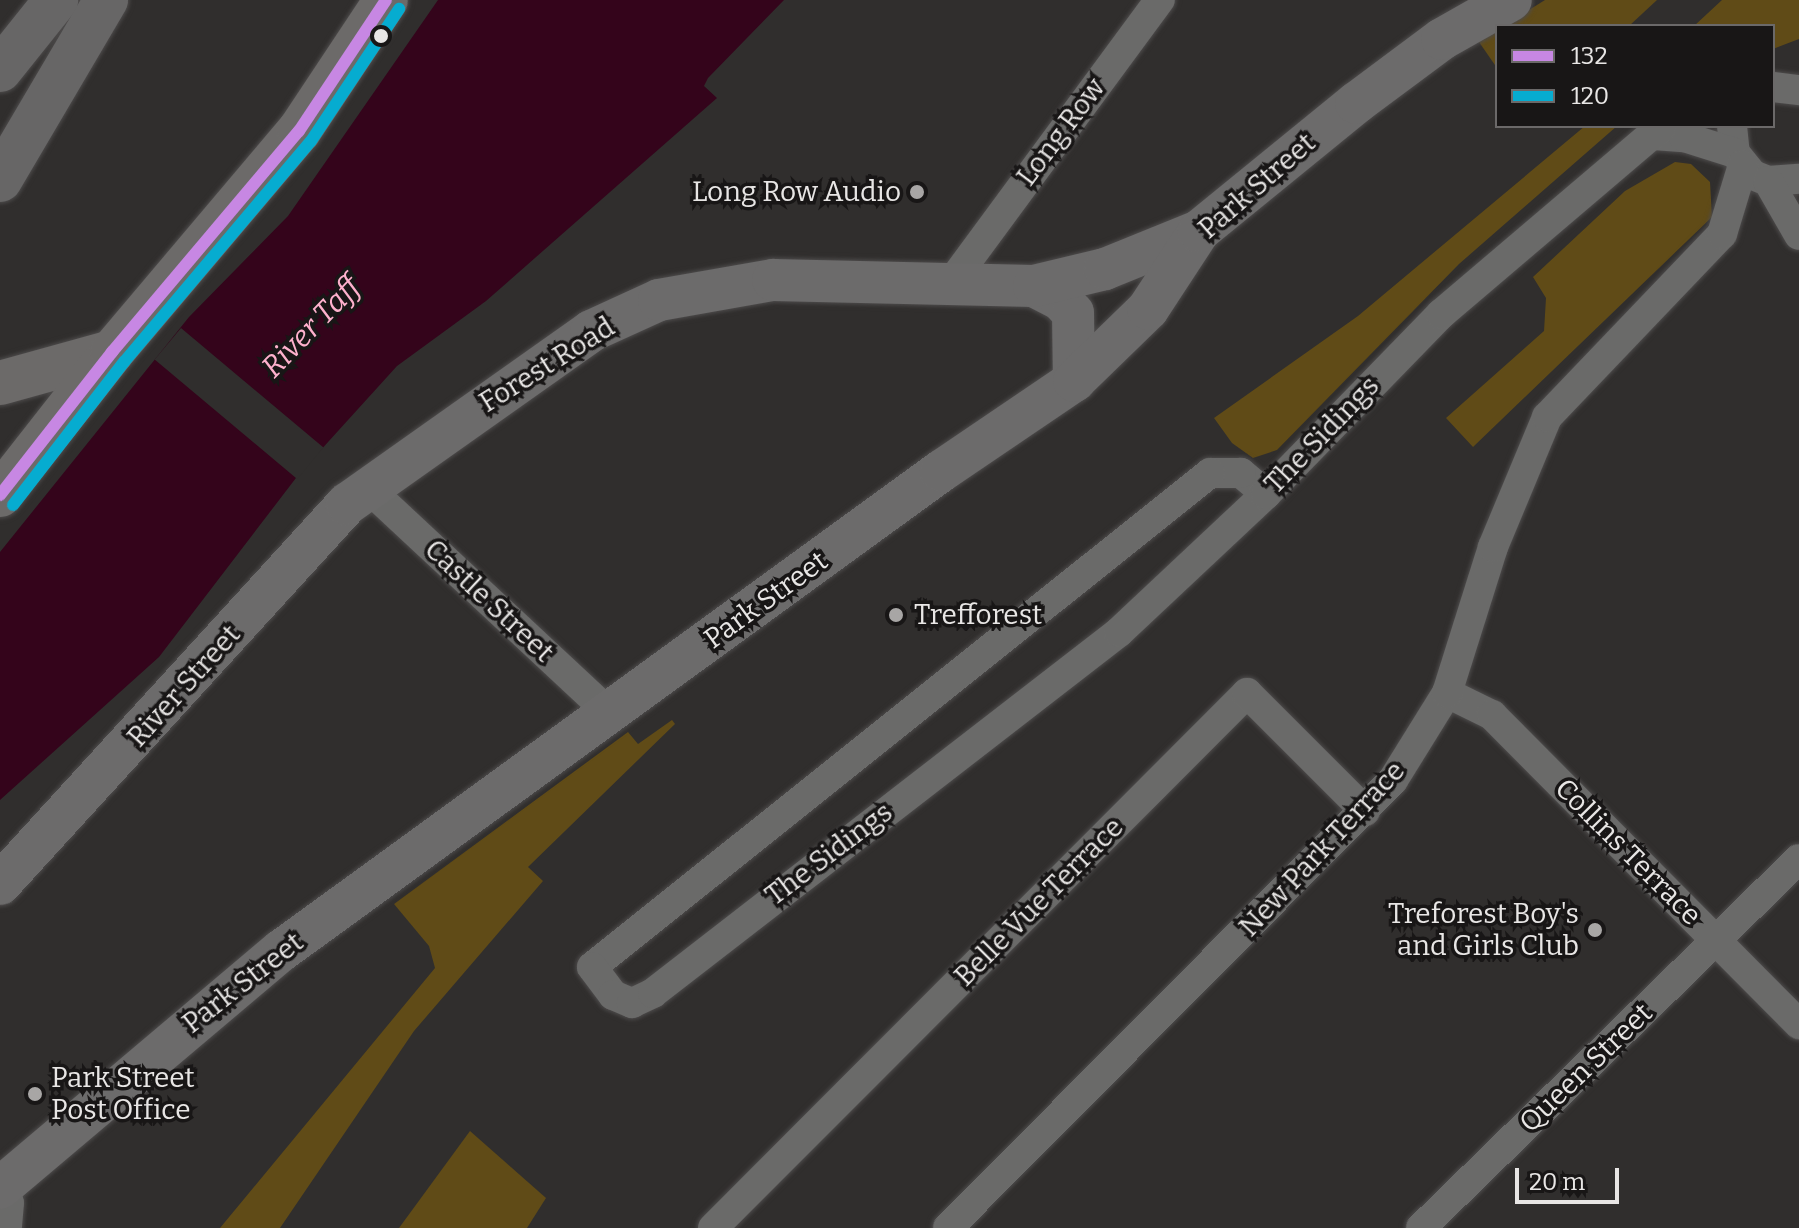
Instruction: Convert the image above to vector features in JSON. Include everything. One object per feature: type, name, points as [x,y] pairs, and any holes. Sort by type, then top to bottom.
[{"type":"highway","points":[[0,70],[56,0]]},
{"type":"highway","points":[[0,180],[106,0]]},
{"type":"main road","points":[[0,495],[112,352],[299,131],[386,0]]},
{"type":"main road","name":"Park Street","points":[[1,1187],[282,950],[941,471],[1074,381],[1148,309],[1199,231],[1356,103],[1442,39],[1511,0]]},
{"type":"main road","name":"Forest Road","points":[[368,488],[534,366],[591,331],[659,300],[773,280],[956,273],[1034,286],[1105,269],[1199,231]]},
{"type":"main road","points":[[1034,286],[1060,299],[1073,313],[1074,381]]},
{"type":"main road","points":[[0,383],[112,352]]},
{"type":"main road","name":"River Street","points":[[0,884],[368,488]]},
{"type":"street","name":"Long Row","points":[[956,273],[1160,0]]},
{"type":"street","name":"The Sidings","points":[[1266,494],[1241,473],[1210,473],[592,967],[613,995],[632,1003],[653,993],[1119,632],[1266,494],[1441,314],[1658,131],[1744,156]]},
{"type":"street","points":[[1744,156],[1799,179]]},
{"type":"street","points":[[1744,156],[1799,235]]},
{"type":"street","name":"New Park Terrace","points":[[948,1228],[1365,811],[1415,749],[1447,693],[1493,547],[1547,417],[1722,234],[1744,156]]},
{"type":"street","name":"Castle Street","points":[[368,488],[610,714]]},
{"type":"street","name":"Belle Vue Terrace","points":[[713,1228],[1247,693],[1365,811]]},
{"type":"street","name":"Collins Terrace","points":[[1447,693],[1492,715],[1799,1024]]},
{"type":"street","name":"Queen Street","points":[[1421,1228],[1799,859]]},
{"type":"street","name":"Park Street","points":[[1,1187],[9,1203],[7,1228]]},
{"type":"shaded area","points":[[1545,0],[1657,0],[1631,24],[1506,24]]},
{"type":"shaded area","points":[[1722,0],[1799,0],[1799,39],[1775,48],[1775,24],[1696,24]]},
{"type":"shaded area","points":[[1495,31],[1495,65],[1479,42]]},
{"type":"shaded area","points":[[1583,128],[1615,128],[1459,264],[1277,450],[1253,458],[1232,443],[1214,418],[1358,316]]},
{"type":"shaded area","points":[[1675,162],[1691,164],[1710,182],[1712,217],[1473,447],[1446,418],[1544,331],[1546,298],[1533,277],[1625,191]]},
{"type":"shaded area","points":[[672,720],[675,724],[528,867],[543,881],[414,1031],[280,1228],[220,1228],[435,968],[429,946],[394,904],[628,732],[638,744]]},
{"type":"shaded area","points":[[470,1131],[546,1198],[527,1228],[399,1228]]},
{"type":"water","name":"River Taff","points":[[438,0],[784,0],[708,78],[704,86],[717,98],[486,301],[397,366],[299,474],[159,657],[0,800],[0,552],[189,317],[288,216]]},
{"type":"pier","points":[[181,328],[323,448],[297,479],[155,359]]},
{"type":"transit line","name":"132","points":[[0,495],[112,352],[299,131],[386,0]]},
{"type":"transit line","name":"120","points":[[13,505],[124,362],[311,141],[399,9]]},
{"type":"place","name":"Long Row Audio","points":[[917,192]]},
{"type":"place","name":"Trefforest","points":[[896,615]]},
{"type":"place","name":"Treforest Boy's and Girls Club","points":[[1595,930]]},
{"type":"place","name":"Park Street Post Office","points":[[35,1094]]}]
